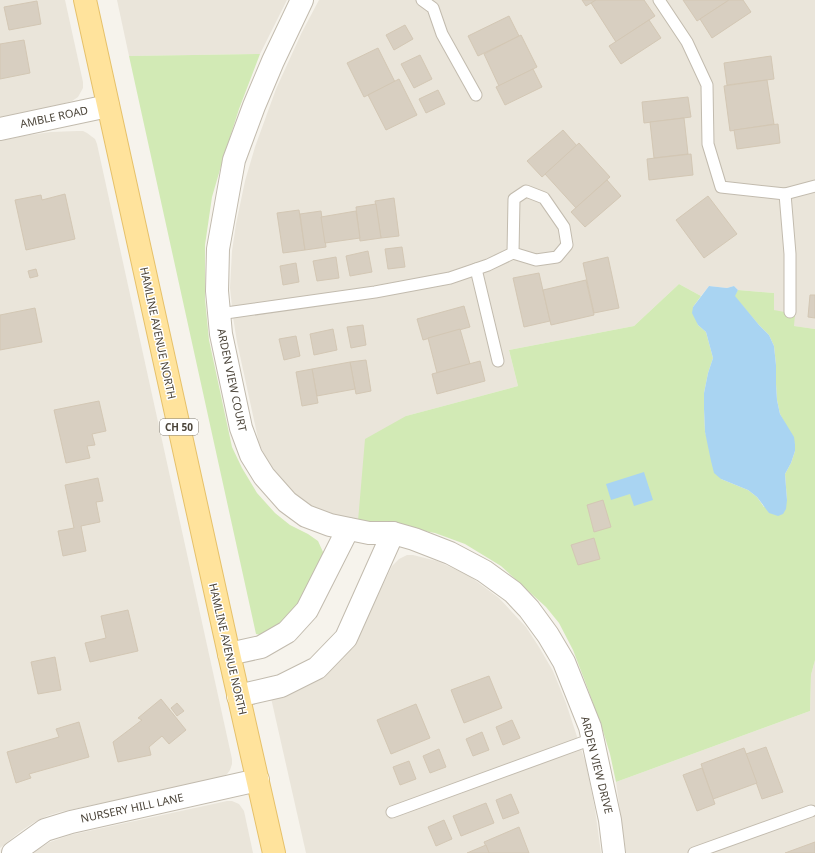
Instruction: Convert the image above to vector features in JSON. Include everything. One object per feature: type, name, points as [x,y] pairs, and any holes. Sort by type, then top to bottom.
[{"type":"main road","name":"HAMLINE AVENUE NORTH","points":[[85,0],[274,853]]},
{"type":"street","name":"ARDEN VIEW COURT","points":[[302,0],[273,61],[234,160],[218,249],[217,291],[220,334],[242,428],[251,455],[264,476],[287,502],[306,516],[330,525],[369,533]]},
{"type":"street","name":"AMBLE ROAD","points":[[0,129],[108,106]]},
{"type":"street","points":[[229,654],[261,647],[287,632],[307,610],[348,528]]},
{"type":"street","name":"ARDEN VIEW DRIVE","points":[[369,533],[393,534],[414,539],[450,553],[484,571],[513,592],[529,609],[548,635],[564,662],[590,727],[610,820],[614,853]]},
{"type":"street","points":[[238,696],[281,686],[317,668],[346,638],[393,534]]},
{"type":"street","name":"NURSERY HILL LANE","points":[[13,853],[45,830],[71,822],[258,780]]},
{"type":"lane","points":[[422,0],[432,8],[442,34],[476,95]]},
{"type":"lane","points":[[659,0],[687,42],[707,85],[708,144],[721,187],[785,194],[815,186]]},
{"type":"lane","points":[[219,314],[374,292],[450,278],[488,265],[513,253],[536,260],[557,257],[566,244],[564,227],[544,198],[526,191],[514,200],[513,253]]},
{"type":"lane","points":[[785,194],[790,254],[790,312]]},
{"type":"lane","points":[[476,269],[498,361]]},
{"type":"lane","points":[[392,812],[592,739]]},
{"type":"lane","points":[[694,853],[812,811]]},
{"type":"shaded area","points":[[0,0],[65,0],[83,82],[83,88],[78,97],[72,101],[36,112],[0,120]]},
{"type":"shaded area","points":[[117,0],[287,0],[260,54],[129,56]]},
{"type":"shaded area","points":[[319,0],[815,0],[815,329],[793,326],[774,310],[774,293],[738,290],[734,286],[727,288],[709,286],[701,296],[679,284],[634,326],[509,350],[518,386],[406,416],[358,521],[318,510],[305,502],[290,489],[275,472],[259,443],[237,342],[230,288],[232,251],[236,224],[245,181],[255,147],[276,89],[302,32]]},
{"type":"shaded area","points":[[83,131],[95,139],[97,144],[232,764],[227,774],[216,779],[47,816],[21,831],[0,848],[0,141],[51,132]]},
{"type":"shaded area","points":[[407,555],[437,561],[468,575],[499,598],[526,627],[553,671],[566,703],[586,764],[595,809],[601,853],[306,853],[271,698],[293,692],[307,686],[321,677],[341,660],[354,645],[392,566],[399,559]]},
{"type":"shaded area","points":[[815,660],[815,853],[626,853],[616,782],[810,711],[811,675]]},
{"type":"shaded area","points":[[232,801],[239,804],[244,811],[253,853],[32,853],[50,842],[70,835]]},
{"type":"green space","points":[[260,54],[239,109],[212,197],[205,245],[205,299],[209,340],[232,447],[242,468],[257,493],[275,513],[290,525],[318,541],[323,552],[322,565],[288,621],[261,635],[256,634],[129,56]]},
{"type":"green space","points":[[679,284],[701,296],[693,307],[698,325],[706,332],[713,358],[704,393],[705,432],[721,479],[748,490],[757,497],[764,507],[787,500],[785,474],[795,451],[795,444],[780,414],[777,400],[774,346],[769,335],[734,296],[738,290],[774,293],[774,310],[795,314],[794,326],[815,329],[815,660],[811,675],[810,711],[616,782],[603,731],[573,650],[559,623],[546,607],[501,566],[465,544],[435,533],[358,521],[365,439],[406,416],[518,386],[509,350],[634,326]]},
{"type":"water","points":[[709,286],[727,288],[734,286],[738,290],[735,296],[769,335],[774,346],[777,400],[780,414],[794,437],[795,444],[795,451],[791,463],[785,474],[787,500],[786,509],[783,514],[778,516],[769,513],[757,497],[748,490],[721,479],[714,473],[705,432],[704,409],[704,393],[713,358],[706,332],[698,325],[692,313],[693,307]]},
{"type":"water","points":[[644,472],[653,500],[634,506],[630,494],[611,500],[606,484]]},
{"type":"building","points":[[582,0],[596,0],[586,6]]},
{"type":"building","points":[[596,0],[644,0],[655,16],[616,42],[591,3]]},
{"type":"building","points":[[683,0],[729,0],[697,21]]},
{"type":"building","points":[[729,0],[743,0],[751,12],[712,38],[700,19]]},
{"type":"building","points":[[37,1],[41,24],[9,30],[4,7]]},
{"type":"building","points":[[509,16],[519,36],[478,56],[468,36]]},
{"type":"building","points":[[649,20],[661,38],[621,64],[609,46]]},
{"type":"building","points":[[405,25],[413,39],[394,50],[386,35]]},
{"type":"building","points":[[521,35],[537,67],[499,86],[484,54]]},
{"type":"building","points":[[24,40],[30,73],[0,79],[0,44]]},
{"type":"building","points":[[378,48],[395,82],[364,97],[347,63]]},
{"type":"building","points":[[420,55],[432,79],[414,88],[401,64]]},
{"type":"building","points":[[771,56],[774,79],[727,85],[724,63]]},
{"type":"building","points":[[533,69],[542,87],[505,105],[496,87]]},
{"type":"building","points":[[399,79],[417,115],[386,130],[368,95]]},
{"type":"building","points":[[767,80],[774,124],[730,131],[724,86]]},
{"type":"building","points":[[438,90],[445,104],[426,113],[419,99]]},
{"type":"building","points":[[688,97],[691,117],[644,123],[642,102]]},
{"type":"building","points":[[684,118],[688,154],[654,158],[650,122]]},
{"type":"building","points":[[778,124],[780,143],[737,149],[734,130]]},
{"type":"building","points":[[563,130],[577,146],[542,177],[527,161]]},
{"type":"building","points":[[579,143],[610,177],[576,208],[545,174]]},
{"type":"building","points":[[691,154],[693,175],[649,180],[647,159]]},
{"type":"building","points":[[607,180],[621,196],[585,227],[571,212]]},
{"type":"building","points":[[65,194],[75,239],[26,250],[15,200],[41,195],[42,200]]},
{"type":"building","points":[[708,196],[737,234],[704,258],[676,220]]},
{"type":"building","points":[[394,198],[399,236],[381,238],[375,201]]},
{"type":"building","points":[[376,204],[381,238],[360,241],[356,207]]},
{"type":"building","points":[[299,210],[305,250],[283,253],[277,213]]},
{"type":"building","points":[[321,211],[326,247],[305,250],[300,214]]},
{"type":"building","points":[[356,211],[360,238],[325,243],[321,217]]},
{"type":"building","points":[[402,247],[405,267],[388,269],[385,249]]},
{"type":"building","points":[[368,251],[372,272],[350,276],[346,256]]},
{"type":"building","points":[[336,257],[339,278],[317,281],[313,261]]},
{"type":"building","points":[[608,257],[619,308],[594,313],[583,263]]},
{"type":"building","points":[[296,263],[299,282],[283,285],[280,266]]},
{"type":"building","points":[[36,269],[38,276],[30,278],[28,271]]},
{"type":"building","points":[[539,273],[550,321],[524,327],[513,278]]},
{"type":"building","points":[[586,280],[594,315],[551,325],[543,290]]},
{"type":"building","points":[[810,295],[815,295],[815,318],[808,317]]},
{"type":"building","points":[[464,306],[470,327],[423,340],[417,319]]},
{"type":"building","points":[[35,308],[42,342],[0,350],[0,315]]},
{"type":"building","points":[[363,325],[366,345],[351,348],[347,327]]},
{"type":"building","points":[[333,329],[337,350],[314,355],[310,334]]},
{"type":"building","points":[[460,329],[470,364],[437,373],[428,338]]},
{"type":"building","points":[[296,336],[300,356],[284,360],[279,339]]},
{"type":"building","points":[[366,360],[371,391],[356,394],[350,362]]},
{"type":"building","points":[[480,361],[485,381],[437,394],[432,374]]},
{"type":"building","points":[[350,362],[355,389],[317,396],[312,369]]},
{"type":"building","points":[[312,369],[318,403],[302,406],[296,372]]},
{"type":"building","points":[[99,401],[106,431],[92,434],[95,445],[87,446],[90,458],[66,463],[54,410]]},
{"type":"building","points":[[98,478],[103,501],[96,502],[100,522],[81,526],[86,551],[63,556],[58,531],[74,528],[65,485]]},
{"type":"building","points":[[603,500],[611,527],[594,532],[587,505]]},
{"type":"building","points":[[594,538],[600,559],[578,565],[571,545]]},
{"type":"building","points":[[128,610],[138,651],[90,662],[85,643],[106,638],[101,616]]},
{"type":"building","points":[[55,657],[61,690],[38,694],[31,662]]},
{"type":"building","points":[[489,676],[502,708],[464,723],[451,690]]},
{"type":"building","points":[[161,699],[186,730],[169,744],[162,736],[149,747],[151,755],[118,762],[113,742],[142,720],[138,718]]},
{"type":"building","points":[[177,703],[184,711],[177,716],[171,708]]},
{"type":"building","points":[[416,704],[430,738],[391,754],[377,720]]},
{"type":"building","points":[[512,720],[520,738],[503,745],[496,727]]},
{"type":"building","points":[[79,722],[89,757],[29,774],[31,778],[16,783],[7,752],[59,737],[56,729]]},
{"type":"building","points":[[482,732],[489,750],[473,756],[466,739]]},
{"type":"building","points":[[766,747],[783,792],[762,799],[746,754]]},
{"type":"building","points":[[744,748],[757,783],[713,799],[701,764]]},
{"type":"building","points":[[439,749],[446,767],[430,773],[423,756]]},
{"type":"building","points":[[409,761],[416,779],[400,785],[393,767]]},
{"type":"building","points":[[702,768],[715,804],[697,811],[683,775]]},
{"type":"building","points":[[511,794],[519,813],[503,819],[496,800]]},
{"type":"building","points":[[486,803],[494,823],[461,836],[453,816]]},
{"type":"building","points":[[444,820],[452,839],[436,846],[428,827]]},
{"type":"building","points":[[519,827],[529,853],[489,853],[484,842]]},
{"type":"building","points":[[815,842],[815,853],[785,853]]},
{"type":"building","points":[[486,845],[489,853],[467,853]]}]
